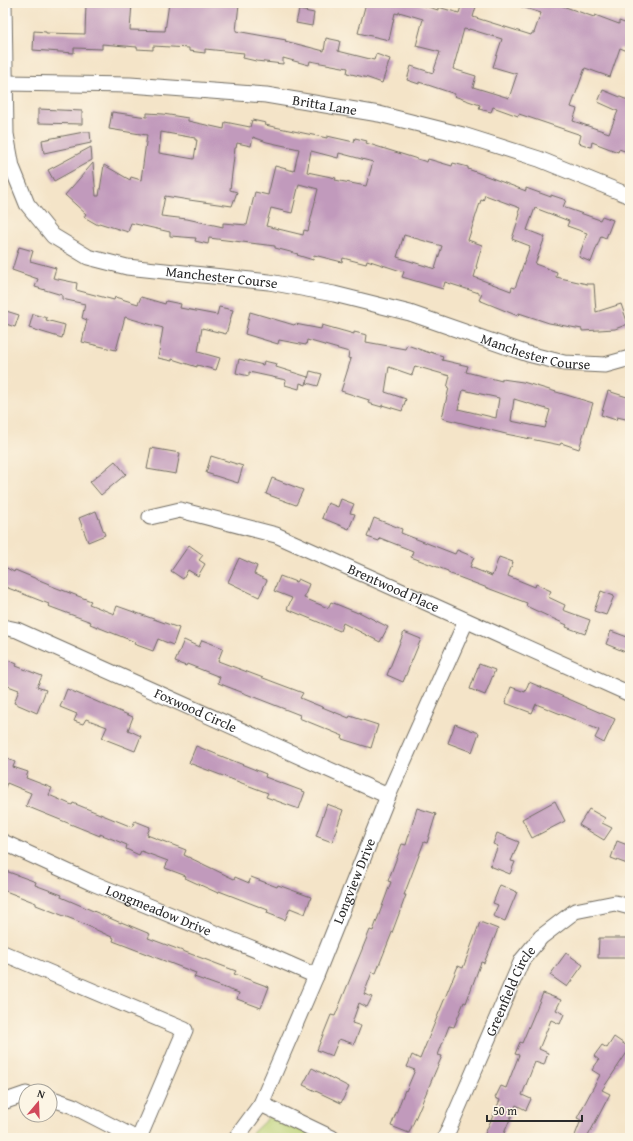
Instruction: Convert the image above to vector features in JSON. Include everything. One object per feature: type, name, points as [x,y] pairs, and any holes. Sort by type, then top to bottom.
[{"type":"street","name":"Manchester Course","points":[[4,3],[8,168],[28,204],[53,236],[88,257],[127,267],[269,282],[334,294],[410,313],[528,354],[564,363],[605,365],[630,358]]},
{"type":"street","name":"Britta Lane","points":[[6,82],[130,85],[266,95],[378,114],[463,135],[531,156],[630,196]]},
{"type":"street","name":"Brentwood Place","points":[[150,517],[180,510],[276,535],[630,694]]},
{"type":"street","name":"Longview Drive","points":[[236,1138],[261,1104],[316,976],[388,796],[466,621]]},
{"type":"street","name":"Foxwood Circle","points":[[3,627],[17,630],[388,796]]},
{"type":"street","name":"Longmeadow Drive","points":[[3,842],[90,882],[316,976]]},
{"type":"street","name":"Greenfield Circle","points":[[445,1138],[522,960],[526,954],[541,936],[575,912],[615,903],[630,907]]},
{"type":"street","points":[[3,953],[185,1030],[139,1138]]},
{"type":"street","points":[[3,1102],[18,1097]]},
{"type":"street","points":[[58,1101],[73,1106],[135,1138]]},
{"type":"street","points":[[261,1104],[332,1138]]},
{"type":"green space","points":[[270,1116],[319,1138],[247,1138]]},
{"type":"building","points":[[86,3],[132,3],[130,30],[165,31],[169,3],[239,4],[236,31],[286,40],[285,41],[324,51],[326,38],[340,41],[338,51],[374,60],[376,54],[390,59],[382,83],[347,73],[348,68],[310,61],[309,65],[283,58],[283,64],[256,61],[243,58],[244,53],[205,49],[205,53],[189,51],[189,48],[153,46],[153,50],[102,44],[102,49],[74,48],[74,53],[33,50],[34,31],[46,33],[85,34]]},
{"type":"building","points":[[366,3],[415,3],[438,10],[438,7],[459,13],[462,3],[477,3],[473,17],[531,35],[534,33],[541,13],[516,5],[517,3],[554,3],[594,17],[595,15],[619,24],[619,21],[630,25],[630,52],[620,48],[610,77],[585,68],[571,107],[577,109],[573,121],[609,133],[618,111],[598,102],[603,90],[630,101],[630,153],[619,149],[618,152],[592,142],[591,147],[579,143],[581,135],[519,114],[518,116],[493,107],[491,112],[479,109],[480,105],[454,96],[455,94],[419,82],[419,84],[407,80],[411,66],[433,73],[440,52],[416,46],[423,19],[399,12],[399,14],[395,13],[389,40],[358,33]],"holes":[[[464,29],[502,39],[493,67],[517,74],[509,98],[473,87],[476,76],[453,69]]]},
{"type":"building","points":[[299,10],[314,13],[312,26],[296,23]]},
{"type":"building","points":[[38,109],[82,111],[82,124],[38,123]]},
{"type":"building","points":[[112,112],[147,117],[147,113],[163,114],[188,118],[188,121],[224,129],[225,122],[250,127],[252,120],[266,123],[265,125],[327,138],[327,136],[354,142],[355,138],[367,141],[366,143],[427,162],[428,159],[452,166],[453,163],[468,167],[468,169],[526,191],[526,188],[551,197],[551,195],[566,200],[563,207],[600,220],[602,216],[613,220],[606,238],[601,236],[591,262],[579,257],[587,233],[567,226],[569,221],[535,208],[527,230],[545,237],[535,264],[557,272],[556,277],[587,284],[594,284],[596,312],[621,304],[628,324],[615,329],[582,331],[582,329],[549,323],[519,313],[518,316],[479,300],[482,294],[445,282],[443,289],[402,277],[404,272],[367,260],[366,264],[343,258],[342,262],[314,255],[313,260],[297,255],[298,254],[275,248],[275,246],[209,238],[208,244],[195,241],[196,238],[170,236],[170,232],[131,223],[128,232],[99,223],[98,225],[84,217],[86,214],[65,195],[93,163],[96,196],[99,196],[104,165],[130,180],[131,177],[141,180],[147,135],[109,129]],"holes":[[[161,132],[195,138],[195,140],[197,140],[194,159],[159,153]],[[253,137],[267,142],[299,149],[294,171],[275,166],[268,195],[255,192],[247,225],[223,223],[223,227],[187,219],[161,216],[165,196],[232,206],[237,192],[230,190],[235,148],[237,143],[251,146]],[[311,151],[338,158],[339,153],[373,162],[366,186],[335,180],[336,178],[307,172]],[[299,184],[318,189],[308,231],[304,230],[303,235],[266,226],[271,208],[292,213]],[[485,195],[520,208],[518,213],[520,214],[512,239],[530,246],[515,288],[512,287],[511,291],[474,277],[482,245],[468,240],[481,200],[483,201]],[[404,235],[442,246],[435,269],[397,257]]]},
{"type":"building","points":[[90,132],[91,143],[44,153],[42,140]]},
{"type":"building","points":[[91,147],[92,160],[54,181],[48,170]]},
{"type":"building","points":[[19,247],[33,251],[30,261],[56,268],[53,278],[77,283],[76,290],[114,300],[115,297],[138,304],[141,297],[165,304],[166,301],[181,304],[180,308],[217,315],[219,307],[233,310],[226,334],[202,328],[198,352],[220,358],[216,370],[197,365],[197,367],[172,359],[172,361],[158,358],[163,328],[125,317],[116,350],[82,342],[87,320],[82,318],[85,304],[62,299],[62,295],[35,287],[38,279],[12,270]]},
{"type":"building","points":[[6,311],[19,315],[15,327],[3,323]]},
{"type":"building","points":[[250,312],[294,325],[321,329],[322,325],[354,334],[354,332],[367,335],[366,342],[405,349],[407,345],[443,356],[442,360],[468,366],[466,372],[502,381],[502,379],[523,382],[593,403],[579,449],[561,443],[560,445],[506,434],[442,418],[449,388],[447,388],[450,376],[415,366],[412,375],[389,367],[385,392],[406,399],[402,411],[382,405],[382,407],[368,403],[369,400],[341,391],[351,359],[348,358],[349,352],[307,340],[306,345],[279,340],[278,344],[245,334]],"holes":[[[463,390],[499,398],[496,418],[458,409]],[[514,399],[550,410],[545,428],[511,421]]]},
{"type":"building","points":[[33,314],[47,318],[46,320],[65,325],[62,338],[29,328]]},
{"type":"building","points":[[239,359],[263,365],[264,361],[277,364],[276,367],[308,377],[306,385],[300,383],[299,389],[285,385],[286,380],[249,372],[249,376],[236,373]]},
{"type":"building","points":[[310,371],[322,374],[318,386],[307,383]]},
{"type":"building","points":[[608,391],[630,398],[630,420],[617,417],[616,420],[601,415]]},
{"type":"building","points":[[151,448],[180,453],[176,474],[147,469]]},
{"type":"building","points":[[211,456],[243,466],[238,483],[206,473]]},
{"type":"building","points":[[115,461],[126,474],[101,495],[90,482]]},
{"type":"building","points":[[272,478],[303,490],[296,505],[266,494]]},
{"type":"building","points":[[341,499],[354,504],[350,513],[355,514],[349,529],[322,518],[328,503],[338,507]]},
{"type":"building","points":[[96,511],[105,535],[88,542],[79,518]]},
{"type":"building","points":[[374,518],[402,529],[401,533],[455,554],[457,550],[474,557],[470,567],[492,576],[499,557],[513,562],[508,576],[535,587],[536,584],[551,591],[548,597],[565,605],[563,610],[590,620],[585,634],[566,627],[567,625],[526,606],[527,603],[448,573],[448,571],[411,557],[413,551],[380,538],[379,541],[367,537]]},
{"type":"building","points":[[189,545],[203,555],[199,560],[205,564],[198,576],[188,570],[183,579],[171,571]]},
{"type":"building","points":[[239,558],[257,566],[254,574],[267,580],[259,597],[228,582]]},
{"type":"building","points":[[3,566],[14,572],[15,570],[91,601],[89,604],[114,614],[117,606],[179,628],[173,645],[158,639],[153,651],[90,624],[91,622],[48,606],[49,604],[3,586]]},
{"type":"building","points":[[280,576],[296,582],[298,579],[309,584],[304,598],[328,608],[331,602],[358,613],[359,612],[388,627],[380,642],[343,623],[340,631],[287,609],[292,598],[274,591]]},
{"type":"building","points":[[601,591],[614,596],[606,615],[594,611]]},
{"type":"building","points":[[611,631],[630,638],[630,654],[606,644]]},
{"type":"building","points":[[404,632],[421,639],[403,682],[387,675]]},
{"type":"building","points":[[184,640],[199,647],[202,640],[223,648],[218,661],[303,693],[300,698],[349,718],[350,716],[378,725],[371,748],[342,739],[343,736],[299,718],[300,715],[218,683],[220,677],[187,664],[186,666],[175,662]]},
{"type":"building","points":[[3,658],[17,664],[16,666],[42,676],[37,687],[46,690],[37,713],[14,703],[19,690],[3,684]]},
{"type":"building","points":[[479,664],[495,670],[485,695],[470,689]]},
{"type":"building","points":[[529,682],[615,719],[604,743],[595,738],[599,730],[536,704],[532,713],[505,703],[511,687],[525,692]]},
{"type":"building","points":[[67,689],[133,717],[128,730],[141,736],[135,751],[102,738],[107,727],[86,719],[83,724],[74,721],[77,714],[60,707]]},
{"type":"building","points":[[455,724],[479,733],[472,752],[448,743]]},
{"type":"building","points":[[196,746],[266,774],[265,777],[305,792],[299,809],[266,797],[268,793],[189,763]]},
{"type":"building","points":[[3,757],[15,762],[13,767],[28,772],[26,778],[52,788],[49,795],[132,827],[135,821],[150,827],[147,835],[186,850],[184,855],[234,879],[235,877],[249,883],[251,877],[277,887],[278,885],[311,897],[305,914],[290,908],[285,920],[267,913],[268,910],[219,891],[218,893],[185,878],[186,876],[165,868],[168,861],[141,851],[139,855],[126,849],[127,845],[100,834],[100,836],[26,806],[31,793],[7,783],[3,792]]},
{"type":"building","points":[[555,801],[565,821],[532,838],[522,819]]},
{"type":"building","points":[[327,804],[343,810],[332,842],[316,836]]},
{"type":"building","points":[[417,808],[436,814],[427,843],[424,842],[404,895],[406,895],[393,930],[376,973],[372,972],[364,994],[372,997],[367,1007],[359,1003],[352,1023],[361,1026],[354,1044],[339,1039],[332,1056],[317,1050],[331,1015],[335,1016],[370,930],[373,931],[391,882],[388,881],[402,844],[406,845]]},
{"type":"building","points":[[589,809],[605,818],[602,823],[612,828],[604,840],[579,825]]},
{"type":"building","points":[[497,833],[519,842],[511,861],[515,862],[510,874],[490,866],[498,846],[493,844]]},
{"type":"building","points":[[617,841],[630,846],[630,865],[611,858]]},
{"type":"building","points":[[3,870],[36,882],[35,885],[62,895],[61,897],[150,934],[148,938],[236,971],[234,974],[269,987],[261,1008],[237,999],[239,993],[194,977],[196,973],[113,941],[114,938],[3,890]]},
{"type":"building","points":[[500,885],[517,892],[505,921],[493,916],[498,905],[493,903]]},
{"type":"building","points":[[480,922],[498,929],[484,963],[481,962],[466,1003],[464,1002],[454,1027],[449,1026],[438,1055],[442,1056],[409,1133],[391,1126],[405,1090],[406,1091],[415,1070],[407,1067],[412,1055],[420,1059],[458,966],[463,968]]},
{"type":"building","points":[[599,938],[630,938],[630,958],[598,958]]},
{"type":"building","points":[[566,953],[583,965],[567,987],[550,975]]},
{"type":"building","points":[[543,993],[561,1000],[556,1010],[564,1014],[560,1024],[551,1020],[539,1049],[548,1053],[544,1065],[535,1062],[522,1095],[531,1099],[526,1110],[516,1105],[502,1138],[483,1138],[500,1100],[495,1098],[501,1086],[506,1088],[519,1055],[515,1054],[520,1042],[522,1043]]},
{"type":"building","points":[[614,1037],[630,1048],[602,1090],[610,1094],[587,1138],[574,1138],[581,1120],[577,1118],[600,1075],[592,1070],[599,1060],[594,1056],[602,1045],[607,1048]]},
{"type":"building","points":[[312,1068],[349,1087],[341,1103],[303,1085]]}]
